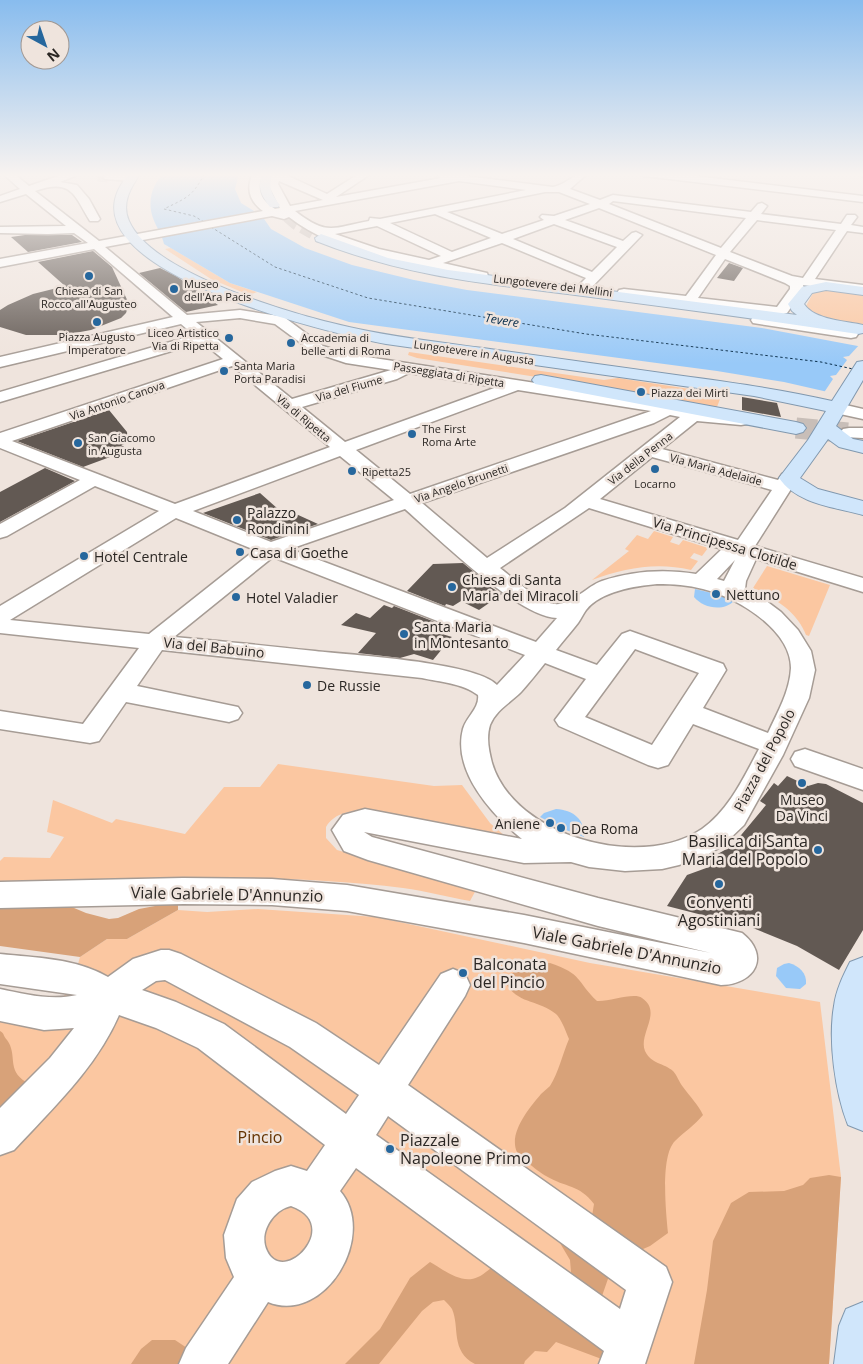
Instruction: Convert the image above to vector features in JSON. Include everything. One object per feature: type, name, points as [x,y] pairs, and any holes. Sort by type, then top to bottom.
[{"type":"main road","name":"Lungotevere dei Mellini","points":[[326,237],[362,253],[438,273],[705,307],[837,326],[854,332]]},
{"type":"main road","name":"Lungotevere in Augusta","points":[[131,238],[153,255],[187,276],[271,310],[372,337],[752,390],[838,405]]},
{"type":"main road","points":[[837,326],[803,313],[797,308],[796,304],[805,292],[812,288],[829,286],[863,290]]},
{"type":"main road","name":"Passeggiata di Ripetta","points":[[372,337],[406,356],[420,360],[614,393],[693,410],[796,428]]},
{"type":"main road","points":[[786,483],[813,446],[863,366]]},
{"type":"main road","points":[[825,427],[857,438]]},
{"type":"main road","name":"Via Maria Adelaide","points":[[786,483],[819,496],[863,508]]},
{"type":"main road","points":[[863,974],[854,995],[851,1014],[863,1110]]},
{"type":"main road","points":[[859,1364],[863,1326]]},
{"type":"street","points":[[38,242],[79,237]]},
{"type":"street","points":[[0,263],[40,256],[83,237]]},
{"type":"street","name":"Via di Ripetta","points":[[85,237],[515,590]]},
{"type":"street","points":[[99,237],[138,237]]},
{"type":"street","points":[[308,237],[311,240],[365,260],[427,276],[478,279]]},
{"type":"street","name":"Lungotevere dei Mellini","points":[[327,237],[426,265],[486,277],[581,290],[781,311],[797,288],[798,282]]},
{"type":"street","points":[[356,246],[398,237]]},
{"type":"street","points":[[410,237],[451,256]]},
{"type":"street","points":[[498,237],[594,277]]},
{"type":"street","points":[[426,265],[505,237]]},
{"type":"street","points":[[600,237],[625,246]]},
{"type":"street","points":[[581,290],[635,237]]},
{"type":"street","points":[[685,237],[798,282],[863,290]]},
{"type":"street","points":[[689,301],[737,237]]},
{"type":"street","points":[[798,282],[835,237]]},
{"type":"street","points":[[705,307],[728,316],[854,332]]},
{"type":"street","points":[[0,361],[185,320],[196,314],[219,310],[271,310]]},
{"type":"street","name":"Passeggiata di Ripetta","points":[[185,320],[240,314],[273,318],[282,321],[321,351],[346,358],[517,385],[690,419],[758,422]]},
{"type":"street","points":[[2,393],[26,389],[204,336]]},
{"type":"street","name":"Via Antonio Canova","points":[[3,449],[79,412],[234,360]]},
{"type":"street","name":"Via del Fiume","points":[[290,405],[391,376],[407,368]]},
{"type":"street","points":[[0,616],[174,511],[517,385]]},
{"type":"street","points":[[26,389],[79,412]]},
{"type":"street","points":[[838,405],[863,414]]},
{"type":"street","name":"Via Angelo Brunetti","points":[[0,720],[90,734],[156,642],[270,549],[660,414]]},
{"type":"street","name":"Via della Penna","points":[[486,568],[586,501],[690,419]]},
{"type":"street","points":[[813,446],[857,438]]},
{"type":"street","points":[[3,449],[174,511],[602,676]]},
{"type":"street","name":"Via Maria Adelaide","points":[[649,451],[786,483]]},
{"type":"street","points":[[0,532],[88,483]]},
{"type":"street","points":[[701,581],[710,575],[731,552],[743,548],[786,483]]},
{"type":"street","points":[[773,505],[792,494],[819,496]]},
{"type":"street","name":"Via Principessa Clotilde","points":[[586,501],[863,585]]},
{"type":"street","points":[[733,591],[737,575],[747,556],[743,548]]},
{"type":"street","name":"Piazza del Popolo","points":[[515,590],[547,610],[561,611],[576,606],[600,590],[633,580],[671,578],[701,581],[733,591],[763,610],[786,630],[797,646],[804,669],[802,682],[793,705],[734,817],[718,833],[696,846],[675,854],[633,860],[573,851],[546,839],[517,818],[498,798],[484,779],[478,762],[475,739],[478,724],[489,705],[511,687],[570,618],[576,606]]},
{"type":"street","name":"Via del Babuino","points":[[0,626],[428,672],[481,685],[490,693],[489,705]]},
{"type":"street","points":[[630,639],[714,670],[687,712],[658,758],[568,720],[630,639]]},
{"type":"street","points":[[121,692],[229,713]]},
{"type":"street","name":"Piazza del Popolo","points":[[687,712],[760,740]]},
{"type":"street","points":[[805,759],[863,780]]},
{"type":"street","name":"Viale Gabriele D'Annunzio","points":[[0,895],[183,891],[316,894],[362,900],[524,929],[721,970],[734,968],[739,965],[742,958],[741,952],[730,943],[598,912],[368,848],[355,843],[347,830],[352,823],[365,820],[524,851],[573,851]]},
{"type":"street","points":[[0,969],[74,978],[92,985],[110,996],[164,1014],[211,1036],[269,1081],[469,1226],[626,1354],[652,1282],[498,1171],[302,1035],[169,965],[154,965],[146,969],[110,996],[81,1011],[61,1015],[0,1005]]},
{"type":"street","points":[[316,1193],[453,985]]},
{"type":"street","points":[[0,1136],[85,1044],[100,1022],[110,996]]},
{"type":"street","points":[[291,1186],[304,1187],[316,1193],[328,1208],[333,1230],[331,1245],[325,1259],[314,1272],[301,1281],[280,1284],[273,1283],[260,1276],[251,1266],[245,1253],[244,1237],[247,1222],[255,1208],[265,1197],[277,1189],[291,1186]]},
{"type":"street","points":[[206,1358],[260,1276]]},
{"type":"green space","points":[[171,248],[230,283],[257,292],[249,295],[211,279],[165,249]]},
{"type":"green space","points":[[823,290],[863,294],[863,325],[819,317],[805,308],[813,293]]},
{"type":"green space","points":[[409,352],[604,380],[618,378],[722,394],[715,412],[543,378],[417,358],[408,355]]},
{"type":"green space","points":[[654,531],[673,537],[670,542],[679,545],[683,540],[708,548],[702,556],[694,553],[690,558],[698,561],[691,570],[653,566],[629,569],[592,580],[629,551],[625,549],[637,535],[648,539]]},
{"type":"green space","points":[[767,566],[830,585],[809,636],[806,635],[797,619],[784,606],[753,588]]},
{"type":"green space","points":[[278,764],[434,786],[462,785],[490,823],[506,837],[368,810],[339,815],[326,827],[326,838],[337,850],[476,890],[470,901],[403,888],[303,880],[202,878],[0,882],[0,861],[4,857],[50,858],[64,837],[47,832],[53,800],[112,823],[116,819],[185,834],[224,787],[260,787]]},
{"type":"green space","name":"Pincio","points":[[258,909],[376,917],[590,963],[820,1002],[841,1177],[829,1364],[0,1364],[0,1015],[60,1003],[74,978],[80,957],[107,939],[127,939],[178,910],[207,912]]},
{"type":"shaded area","points":[[171,903],[178,905],[178,910],[127,939],[107,939],[80,957],[0,946],[0,909],[67,905],[86,913],[109,919],[118,918],[139,909]]},
{"type":"shaded area","points":[[550,963],[574,975],[597,1001],[633,996],[642,998],[648,1004],[650,1010],[644,1044],[645,1051],[654,1061],[669,1068],[676,1074],[703,1115],[670,1148],[665,1185],[668,1233],[650,1246],[627,1256],[610,1273],[602,1296],[607,1361],[556,1342],[547,1352],[535,1351],[524,1364],[475,1364],[467,1359],[459,1346],[452,1309],[444,1300],[433,1302],[422,1311],[379,1364],[345,1364],[380,1329],[410,1278],[430,1262],[453,1276],[466,1279],[478,1277],[498,1263],[561,1278],[571,1272],[570,1260],[557,1238],[592,1216],[594,1204],[583,1193],[539,1172],[517,1152],[515,1145],[515,1137],[522,1121],[531,1106],[553,1081],[569,1039],[556,1014],[549,1009],[521,998],[509,988],[504,980],[520,969]]},
{"type":"shaded area","points":[[0,1031],[12,1051],[16,1072],[26,1082],[0,1113]]},
{"type":"shaded area","points":[[829,1175],[841,1177],[829,1364],[694,1364],[707,1290],[713,1241],[731,1203],[749,1192],[784,1191],[803,1185],[810,1178]]},
{"type":"shaded area","points":[[152,1340],[175,1340],[211,1364],[131,1364],[141,1349]]},
{"type":"water","name":"Tevere","points":[[162,237],[285,237],[305,248],[352,265],[414,280],[467,290],[762,328],[863,347],[863,400],[784,382],[717,371],[349,322],[230,283],[164,244]]},
{"type":"water","points":[[695,589],[734,601],[724,607],[708,606],[702,604],[694,597]]},
{"type":"water","points":[[556,809],[568,811],[580,820],[584,837],[540,817],[544,813]]},
{"type":"water","points":[[789,963],[804,973],[806,984],[800,989],[786,988],[776,976],[777,968]]},
{"type":"pier","points":[[860,344],[863,344],[863,403],[823,394],[833,379],[830,376],[836,375],[847,360],[843,357],[849,356]]},
{"type":"building","points":[[11,237],[74,237],[82,242],[28,252]]},
{"type":"building","points":[[93,251],[112,267],[129,304],[126,313],[121,318],[91,330],[64,335],[26,335],[0,327],[0,310],[33,294],[65,286],[38,262]]},
{"type":"building","points":[[729,263],[743,268],[734,281],[717,278]]},
{"type":"building","name":"Museo dell'Ara Pacis","points":[[160,268],[176,276],[218,305],[186,312],[139,273]]},
{"type":"building","points":[[742,397],[777,403],[781,417],[742,410]]},
{"type":"building","name":"San Giacomo in Augusta","points":[[109,410],[127,432],[128,443],[121,445],[129,450],[83,467],[17,441]]},
{"type":"building","points":[[45,468],[75,481],[0,522],[0,492]]},
{"type":"building","name":"Palazzo Rondinini","points":[[260,493],[287,517],[296,514],[318,524],[271,540],[203,513]]},
{"type":"building","name":"Chiesa di Santa Maria dei Miracoli","points":[[463,563],[486,582],[484,583],[502,594],[479,610],[461,601],[453,606],[446,604],[445,606],[407,591],[433,564]]},
{"type":"building","name":"Santa Maria in Montesanto","points":[[384,605],[392,608],[394,606],[435,622],[429,630],[452,637],[433,660],[414,654],[400,658],[358,653],[376,633],[341,625],[356,613],[370,618]]},
{"type":"building","points":[[787,776],[808,786],[818,783],[826,784],[863,803],[863,930],[839,970],[797,946],[753,928],[667,906],[687,875],[709,867],[705,861],[732,846],[766,805],[760,801],[774,783],[778,786]]},
{"type":"ferry route","points":[[226,237],[275,267],[368,298],[586,334],[821,362],[853,369]]},
{"type":"tunnel","points":[[796,428],[849,433]]},
{"type":"place","name":"Chiesa di San Rocco all'Augusteo","points":[[89,276]]},
{"type":"place","name":"Museo dell'Ara Pacis","points":[[174,289]]},
{"type":"place","name":"Piazza Augusto Imperatore","points":[[97,322]]},
{"type":"place","name":"Liceo Artistico Via di Ripetta","points":[[229,338]]},
{"type":"place","name":"Accademia di belle arti di Roma","points":[[291,343]]},
{"type":"place","name":"Santa Maria Porta Paradisi","points":[[224,371]]},
{"type":"place","name":"Piazza dei Mirti","points":[[641,392]]},
{"type":"place","name":"The First Roma Arte","points":[[412,434]]},
{"type":"place","name":"San Giacomo in Augusta","points":[[78,443]]},
{"type":"place","name":"Locarno","points":[[655,469]]},
{"type":"place","name":"Ripetta25","points":[[352,471]]},
{"type":"place","name":"Palazzo Rondinini","points":[[237,520]]},
{"type":"place","name":"Casa di Goethe","points":[[240,552]]},
{"type":"place","name":"Hotel Centrale","points":[[84,556]]},
{"type":"place","name":"Chiesa di Santa Maria dei Miracoli","points":[[452,587]]},
{"type":"place","name":"Nettuno","points":[[716,594]]},
{"type":"place","name":"Hotel Valadier","points":[[236,597]]},
{"type":"place","name":"Santa Maria in Montesanto","points":[[404,634]]},
{"type":"place","name":"De Russie","points":[[307,685]]},
{"type":"place","name":"Museo Da Vinci","points":[[802,783]]},
{"type":"place","name":"Aniene","points":[[550,823]]},
{"type":"place","name":"Dea Roma","points":[[561,828]]},
{"type":"place","name":"Basilica di Santa Maria del Popolo","points":[[818,850]]},
{"type":"place","name":"Conventi Agostiniani","points":[[719,884]]},
{"type":"place","name":"Balconata del Pincio","points":[[463,973]]},
{"type":"place","name":"Piazzale Napoleone Primo","points":[[390,1149]]}]
